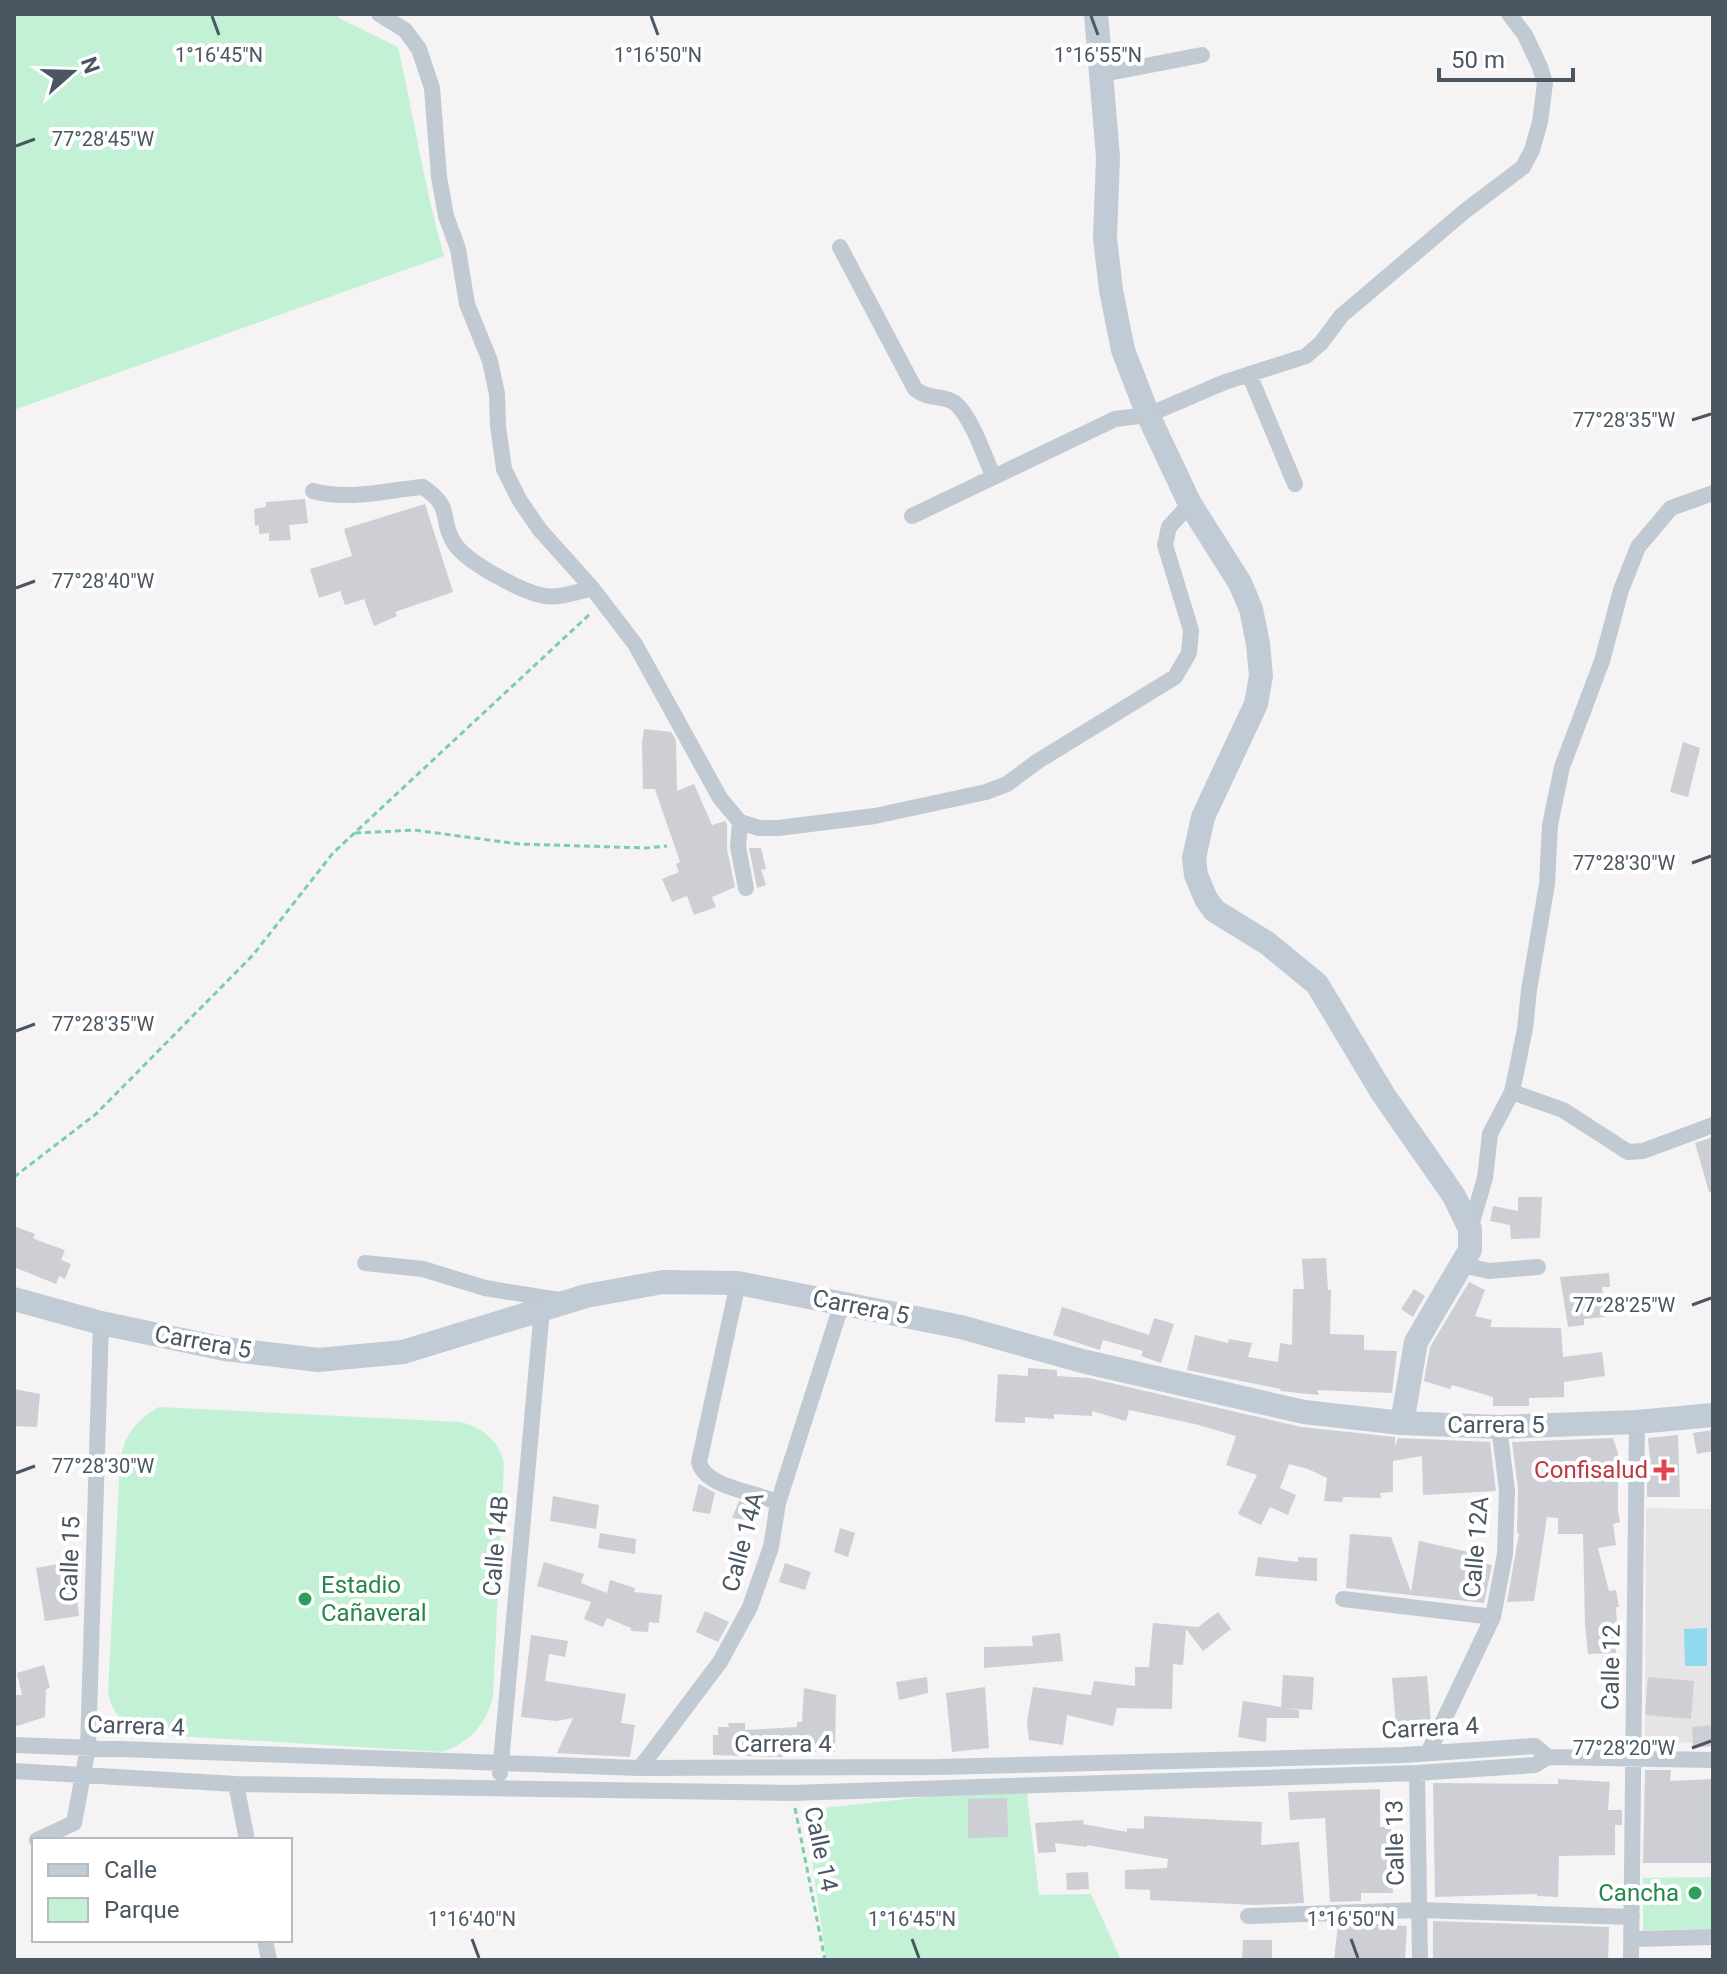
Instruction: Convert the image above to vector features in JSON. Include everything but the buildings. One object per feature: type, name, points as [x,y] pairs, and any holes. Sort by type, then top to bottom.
[{"type":"main road","points":[[1096,14],[1108,157],[1105,238],[1123,350],[1148,415],[1190,504],[1240,583],[1251,609],[1258,644],[1261,676],[1256,704],[1203,817],[1194,858],[1196,875],[1215,911],[1267,943],[1317,984],[1383,1094],[1454,1196],[1470,1229],[1470,1250],[1416,1342],[1402,1423]]},
{"type":"main road","name":"Carrera 5","points":[[14,1299],[101,1323],[225,1349],[318,1360],[403,1352],[569,1301],[663,1282],[738,1283],[961,1327],[1082,1361],[1304,1412],[1402,1423],[1499,1427],[1637,1422],[1713,1415]]},
{"type":"street","points":[[379,14],[405,30],[419,49],[432,88],[438,129],[439,177],[446,216],[458,249],[467,304],[490,361],[497,394],[504,469],[520,501],[540,530],[592,588],[635,644],[720,798],[740,822],[759,828],[778,828],[875,816],[986,792],[1007,784],[1038,761],[1175,677],[1189,653],[1191,630],[1165,545],[1169,527],[1190,504]]},
{"type":"street","points":[[912,516],[1115,419],[1148,415],[1249,374],[1306,356],[1321,343],[1341,316],[1465,211],[1523,167],[1532,150],[1540,122],[1545,83],[1525,35],[1509,14]]},
{"type":"street","points":[[1103,74],[1202,55]]},
{"type":"street","points":[[840,247],[915,389],[925,397],[944,398],[956,404],[966,416],[993,476]]},
{"type":"street","points":[[1249,374],[1295,484]]},
{"type":"street","points":[[313,491],[330,496],[356,496],[423,487],[440,499],[454,543],[491,573],[543,596],[565,595],[592,588]]},
{"type":"street","points":[[1470,1229],[1485,1178],[1490,1134],[1512,1092],[1525,1029],[1547,884],[1550,825],[1562,767],[1602,661],[1621,590],[1638,547],[1671,508],[1713,493]]},
{"type":"street","points":[[740,822],[738,847],[746,888]]},
{"type":"street","points":[[1512,1092],[1563,1110],[1628,1152],[1643,1151],[1713,1125]]},
{"type":"street","points":[[365,1263],[423,1269],[485,1288],[569,1301]]},
{"type":"street","points":[[1462,1265],[1489,1271],[1538,1267]]},
{"type":"street","points":[[738,1283],[699,1462],[701,1472],[713,1481],[778,1503]]},
{"type":"street","name":"Calle 14A","points":[[640,1768],[720,1662],[750,1607],[771,1547],[778,1503],[842,1303]]},
{"type":"street","name":"Calle 14B","points":[[499,1787],[542,1309]]},
{"type":"street","name":"Calle 15","points":[[41,1838],[74,1823],[88,1748],[101,1323]]},
{"type":"street","name":"Calle 12","points":[[1631,1960],[1637,1422]]},
{"type":"street","name":"Calle 12A","points":[[1428,1753],[1493,1617],[1505,1554],[1506,1506],[1499,1427]]},
{"type":"street","points":[[1343,1599],[1493,1617]]},
{"type":"street","name":"Carrera 4","points":[[14,1745],[640,1768],[938,1767],[1428,1753],[1535,1746],[1548,1757]]},
{"type":"street","name":"Carrera 4","points":[[14,1771],[236,1784],[791,1793],[1417,1773],[1535,1765],[1548,1757],[1713,1760]]},
{"type":"street","name":"Calle 13","points":[[1417,1773],[1420,1960]]},
{"type":"street","points":[[236,1784],[247,1838]]},
{"type":"street","points":[[1248,1916],[1420,1910],[1632,1917]]},
{"type":"street","points":[[1632,1939],[1713,1937]]},
{"type":"path","points":[[14,1177],[96,1114],[253,955],[333,853],[603,603]]},
{"type":"path","points":[[355,833],[414,830],[519,844],[667,846]]},
{"type":"path","name":"Calle 14","points":[[791,1793],[825,1960]]},
{"type":"shaded area","points":[[1646,1508],[1713,1509],[1713,1743],[1645,1742]]},
{"type":"green space","points":[[14,14],[337,14],[339,18],[398,47],[444,256],[14,410]]},
{"type":"green space","name":"Estadio Cañaveral","points":[[159,1407],[460,1422],[482,1431],[493,1441],[504,1462],[493,1696],[486,1716],[475,1732],[460,1744],[442,1752],[146,1734],[121,1719],[108,1692],[120,1463],[132,1430]]},
{"type":"green space","points":[[1026,1786],[1039,1895],[1091,1894],[1121,1960],[826,1960],[805,1810]]},
{"type":"green space","points":[[1713,1877],[1713,1929],[1643,1930],[1643,1878]]},
{"type":"water","points":[[1707,1628],[1707,1666],[1685,1666],[1684,1629]]},
{"type":"place","name":"Confisalud","points":[[1664,1470]]},
{"type":"place","name":"Estadio Cañaveral","points":[[305,1599]]},
{"type":"place","name":"Cancha","points":[[1695,1893]]}]
